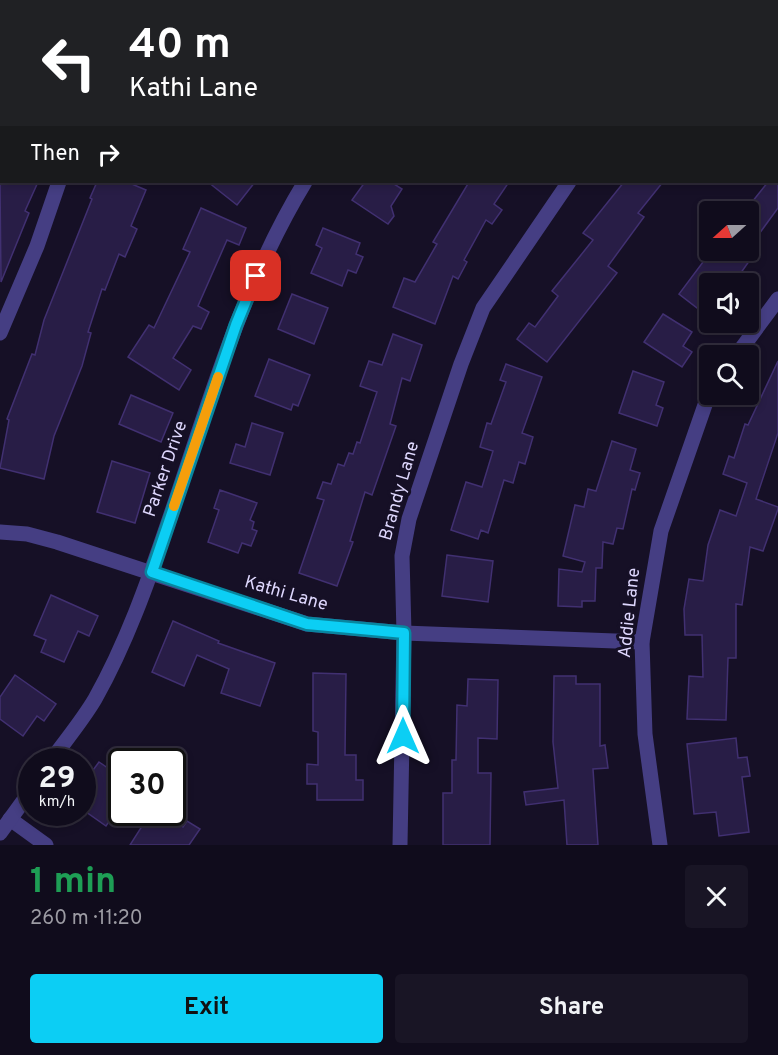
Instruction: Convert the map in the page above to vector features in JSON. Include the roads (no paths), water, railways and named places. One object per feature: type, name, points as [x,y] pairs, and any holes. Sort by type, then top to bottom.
[{"type":"street","points":[[0,333],[37,246],[59,183]]},
{"type":"street","name":"Parker Drive","points":[[60,748],[94,699],[121,646],[152,572],[249,292],[278,228],[304,183]]},
{"type":"street","name":"Brandy Lane","points":[[400,845],[404,633],[402,556],[409,519],[461,364],[483,308],[568,183]]},
{"type":"street","points":[[744,345],[778,299]]},
{"type":"street","name":"Addie Lane","points":[[660,845],[645,734],[642,642],[661,531],[705,405]]},
{"type":"street","name":"Kathi Lane","points":[[0,532],[27,534],[152,572],[307,624],[404,633],[642,642]]},
{"type":"street","points":[[0,833],[18,808]]},
{"type":"street","points":[[10,819],[46,845]]}]
